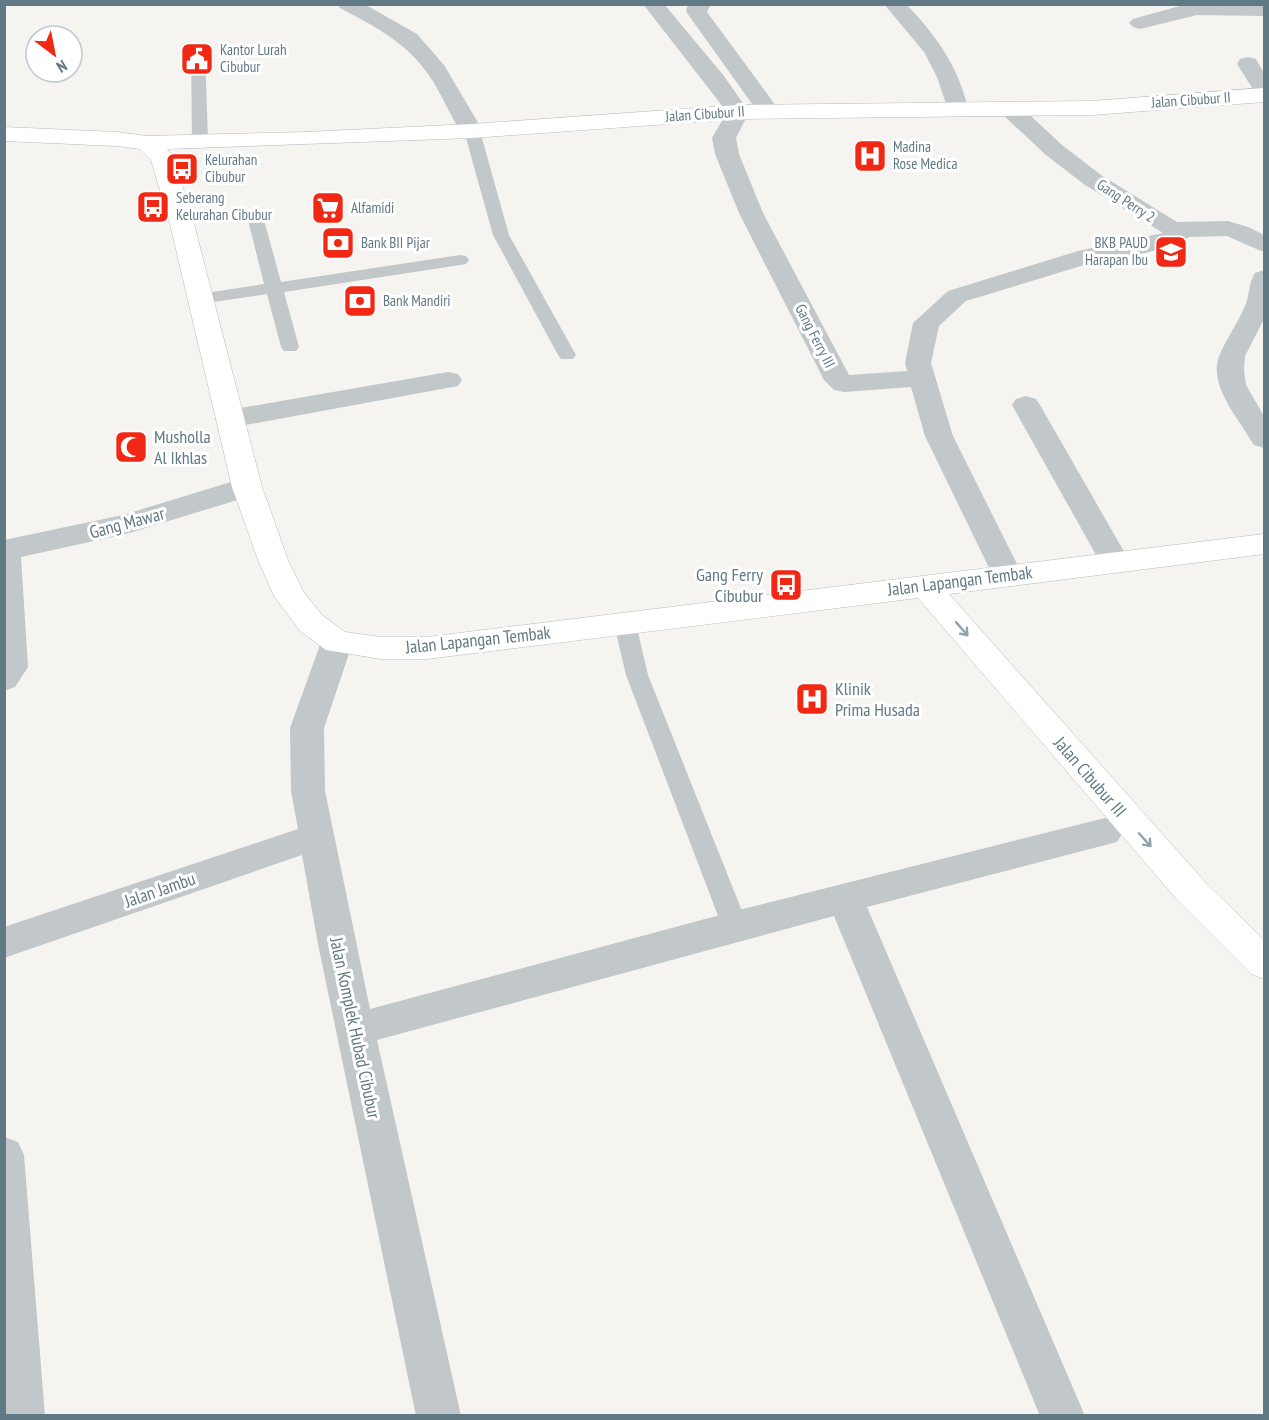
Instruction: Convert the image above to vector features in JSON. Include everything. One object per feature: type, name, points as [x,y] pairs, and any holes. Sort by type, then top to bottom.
[{"type":"street","points":[[347,4],[392,27],[420,49],[433,65],[472,131]]},
{"type":"street","points":[[653,4],[738,111]]},
{"type":"street","points":[[701,4],[696,9],[697,13],[768,110]]},
{"type":"street","points":[[894,4],[915,26],[943,63],[957,108]]},
{"type":"street","points":[[1140,23],[1215,8],[1264,10]]},
{"type":"street","points":[[1248,64],[1264,89]]},
{"type":"street","name":"Jalan Cibubur II","points":[[147,143],[306,139],[472,131],[738,111],[1092,108],[1264,95]]},
{"type":"street","name":"Gang Perry 2","points":[[1010,109],[1054,150],[1093,180],[1149,216],[1180,232]]},
{"type":"street","name":"Gang Ferry III","points":[[738,111],[724,138],[727,154],[751,213],[838,380],[844,384],[922,378]]},
{"type":"street","points":[[4,134],[117,139],[147,143]]},
{"type":"street","name":"Jalan Lapangan Tembak","points":[[147,143],[162,158],[182,224],[247,487],[273,560],[290,596],[311,623],[337,642],[381,648],[427,648],[1007,574],[1264,544]]},
{"type":"street","points":[[1007,574],[939,436],[918,363],[926,323],[957,296],[1087,256],[1171,239],[1180,232],[1229,229],[1246,234],[1263,250]]},
{"type":"street","points":[[1264,278],[1259,305],[1232,356],[1230,370],[1232,385],[1264,439]]},
{"type":"street","points":[[229,419],[448,380]]},
{"type":"street","points":[[1026,405],[1116,562]]},
{"type":"street","name":"Gang Mawar","points":[[5,550],[106,529],[190,506],[247,487]]},
{"type":"street","points":[[4,679],[12,667],[5,550]]},
{"type":"street","name":"Jalan Cibubur III","points":[[924,585],[1191,892],[1264,963]]},
{"type":"street","name":"Jalan Komplek Hubad Cibubur","points":[[337,642],[307,728],[308,790],[315,837],[439,1416]]},
{"type":"street","points":[[356,1029],[735,926],[1104,832]]},
{"type":"street","name":"Jalan Jambu","points":[[4,943],[315,837]]},
{"type":"street","points":[[845,898],[1063,1416]]},
{"type":"street","points":[[4,1155],[22,1416]]},
{"type":"lane","points":[[198,50],[200,141]]},
{"type":"lane","points":[[472,131],[501,235],[567,355]]},
{"type":"lane","points":[[256,220],[290,347]]},
{"type":"lane","points":[[200,299],[460,260]]},
{"type":"lane","points":[[625,624],[637,675],[735,926]]},
{"type":"place","name":"Kantor Lurah Cibubur","points":[[197,59]]},
{"type":"place","name":"Madina Rose Medica","points":[[870,156]]},
{"type":"place","name":"Kelurahan Cibubur","points":[[182,169]]},
{"type":"place","name":"Seberang Kelurahan Cibubur","points":[[153,207]]},
{"type":"place","name":"Alfamidi","points":[[328,208]]},
{"type":"place","name":"Bank BII Pijar","points":[[338,243]]},
{"type":"place","name":"BKB PAUD Harapan Ibu","points":[[1171,252]]},
{"type":"place","name":"Bank Mandiri","points":[[360,301]]},
{"type":"place","name":"Musholla Al Ikhlas","points":[[131,447]]},
{"type":"place","name":"Gang Ferry Cibubur","points":[[786,585]]},
{"type":"place","name":"Klinik Prima Husada","points":[[812,699]]}]
